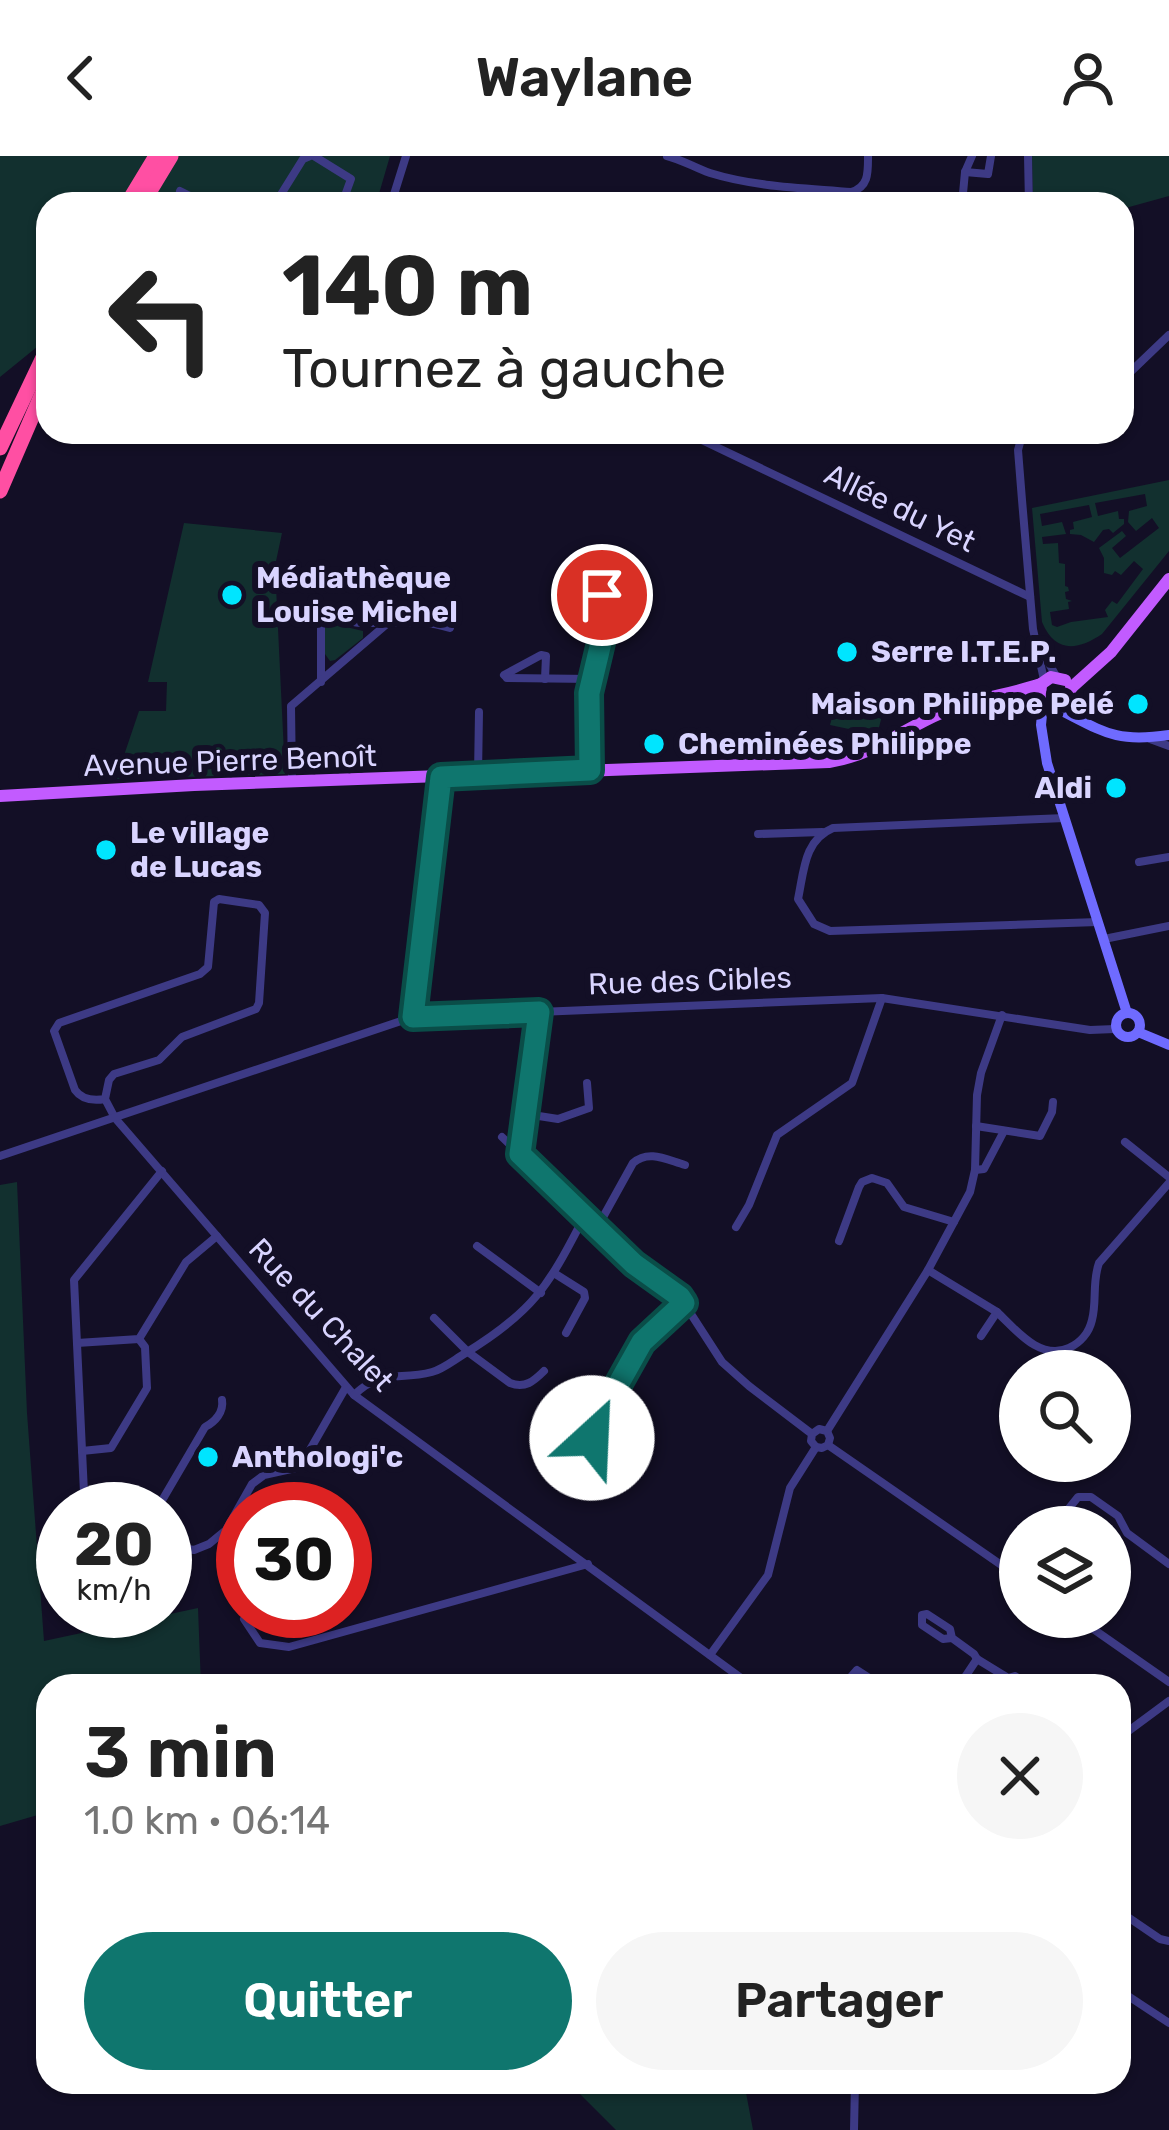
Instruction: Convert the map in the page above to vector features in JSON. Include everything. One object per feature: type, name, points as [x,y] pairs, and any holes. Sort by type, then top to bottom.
[{"type":"highway","points":[[134,192],[156,156]]},
{"type":"highway","points":[[149,192],[171,156]]},
{"type":"highway","points":[[0,448],[36,372]]},
{"type":"highway","points":[[0,490],[36,408]]},
{"type":"main road","points":[[1058,685],[1049,706],[1039,694],[1058,685],[1082,680],[1169,580]]},
{"type":"main road","name":"Avenue Pierre Benoît","points":[[0,793],[830,762],[854,758],[965,703],[1058,685]]},
{"type":"main road","name":"Avenue Pierre Benoît","points":[[993,697],[1049,706]]},
{"type":"street","points":[[282,192],[303,159],[312,156],[351,179],[346,192]]},
{"type":"street","points":[[395,192],[406,156]]},
{"type":"street","points":[[667,156],[706,172],[755,183],[851,192],[862,187],[868,156]]},
{"type":"street","points":[[964,192],[972,156]]},
{"type":"street","points":[[965,172],[988,174],[992,156]]},
{"type":"street","points":[[1028,156],[1029,192]]},
{"type":"street","points":[[1134,369],[1169,335]]},
{"type":"street","name":"Allée du Yet","points":[[710,444],[1030,597]]},
{"type":"street","points":[[1021,444],[1036,639],[1058,685],[1092,727]]},
{"type":"street","points":[[590,770],[589,693],[605,626],[602,595]]},
{"type":"street","points":[[321,682],[321,614],[351,623],[432,621],[450,628]]},
{"type":"street","points":[[292,783],[291,706],[388,623]]},
{"type":"street","points":[[545,679],[546,656],[541,655],[504,675],[507,678],[545,679],[592,679]]},
{"type":"street","points":[[1138,1032],[1138,1019],[1127,1013],[1065,818],[1041,725],[1049,706],[1122,738],[1169,735]]},
{"type":"street","points":[[478,775],[479,712]]},
{"type":"street","points":[[1148,738],[1169,746]]},
{"type":"street","points":[[413,1017],[441,777]]},
{"type":"street","points":[[1065,818],[833,828],[817,837],[808,854],[798,899],[814,924],[830,931],[1098,922]]},
{"type":"street","points":[[758,834],[824,832]]},
{"type":"street","points":[[1138,862],[1169,857]]},
{"type":"street","points":[[214,902],[259,905],[265,913],[256,1010],[182,1036],[159,1060],[114,1074],[105,1099],[94,1101],[75,1090],[54,1031],[59,1023],[200,974],[208,967],[214,902]]},
{"type":"street","points":[[1104,939],[1169,926]]},
{"type":"street","points":[[736,1226],[777,1135],[852,1083],[883,998]]},
{"type":"street","name":"Rue des Cibles","points":[[0,1156],[413,1017],[883,998],[1090,1030],[1115,1029]]},
{"type":"street","points":[[520,1154],[539,1012]]},
{"type":"street","points":[[1127,1013],[1119,1016],[1115,1029],[1125,1038],[1138,1032]]},
{"type":"street","points":[[827,1431],[928,1270],[970,1192],[977,1094],[1002,1016]]},
{"type":"street","points":[[1138,1032],[1169,1046]]},
{"type":"street","points":[[526,1114],[558,1119],[589,1108],[587,1083]]},
{"type":"street","name":"Rue du Chalet","points":[[105,1099],[115,1118],[346,1387],[736,1674]]},
{"type":"street","points":[[976,1126],[1040,1136],[1053,1102]]},
{"type":"street","points":[[975,1170],[984,1169],[1004,1130]]},
{"type":"street","points":[[502,1137],[634,1264],[680,1297],[722,1362],[812,1434]]},
{"type":"street","points":[[928,1270],[997,1312],[1034,1347],[1058,1353],[1080,1343],[1092,1320],[1093,1279],[1099,1263],[1169,1180],[1125,1142]]},
{"type":"street","points":[[597,1228],[640,1157],[647,1154],[685,1165]]},
{"type":"street","points":[[85,1482],[74,1280],[162,1171]]},
{"type":"street","points":[[839,1240],[859,1187],[872,1178],[886,1183],[904,1207],[954,1222]]},
{"type":"street","points":[[355,1395],[370,1380],[436,1372],[491,1339],[541,1293],[584,1216]]},
{"type":"street","points":[[140,1339],[186,1262],[217,1236]]},
{"type":"street","points":[[478,1246],[541,1293]]},
{"type":"street","points":[[554,1273],[584,1292],[566,1333]]},
{"type":"street","points":[[605,1406],[623,1436],[617,1453],[592,1438],[605,1406],[642,1342],[684,1303]]},
{"type":"street","points":[[981,1336],[997,1312]]},
{"type":"street","points":[[434,1318],[468,1352],[516,1385],[532,1382],[544,1371]]},
{"type":"street","points":[[77,1343],[140,1339]]},
{"type":"street","points":[[82,1451],[111,1448],[147,1388],[145,1347],[140,1339]]},
{"type":"street","points":[[192,1550],[209,1544],[226,1530],[252,1484],[264,1475],[300,1467],[346,1387]]},
{"type":"street","points":[[173,1482],[205,1427],[214,1423],[224,1407],[222,1400]]},
{"type":"street","points":[[812,1434],[827,1431]]},
{"type":"street","points":[[812,1434],[816,1447],[822,1448],[828,1445],[827,1431]]},
{"type":"street","points":[[828,1445],[999,1564]]},
{"type":"street","points":[[710,1655],[768,1575],[790,1488],[816,1447]]},
{"type":"street","points":[[1071,1506],[1078,1497],[1091,1497],[1104,1506]]},
{"type":"street","points":[[1131,1536],[1169,1564]]},
{"type":"street","points":[[372,1624],[588,1564]]},
{"type":"street","points":[[257,1638],[260,1643],[289,1647],[321,1638]]},
{"type":"street","points":[[952,1638],[998,1674]]},
{"type":"street","points":[[1106,1638],[1169,1682]]},
{"type":"street","points":[[967,1674],[976,1659]]},
{"type":"street","points":[[1131,1729],[1169,1701]]},
{"type":"street","points":[[1131,1919],[1169,1941]]},
{"type":"street","points":[[1131,1998],[1169,2023]]},
{"type":"street","points":[[854,2130],[855,2094]]},
{"type":"green space","points":[[0,156],[390,156],[380,192],[36,192],[36,348],[0,377]]},
{"type":"green space","points":[[1032,156],[1169,156],[1169,196],[1134,206],[1134,192],[1033,192]]},
{"type":"green space","points":[[1169,480],[1169,551],[1102,634],[1084,644],[1060,644],[1042,622],[1032,508]],"holes":[[[1145,494],[1147,506],[1129,511],[1128,522],[1136,531],[1152,518],[1159,528],[1120,558],[1112,548],[1126,536],[1122,531],[1099,548],[1104,573],[1121,575],[1134,561],[1143,569],[1117,604],[1112,601],[1105,610],[1108,617],[1052,625],[1050,612],[1069,609],[1072,601],[1066,599],[1069,591],[1058,543],[1043,544],[1042,537],[1066,534],[1062,522],[1042,526],[1040,514],[1089,505],[1092,517],[1073,522],[1070,534],[1094,542],[1103,530],[1113,533],[1124,524],[1118,511],[1098,516],[1095,503]]]},
{"type":"green space","points":[[184,523],[282,533],[275,566],[285,774],[116,779],[139,711],[166,711],[167,682],[148,682]]},
{"type":"green space","points":[[325,622],[363,631],[363,638],[330,661],[325,654]]},
{"type":"green space","points":[[836,702],[883,712],[877,735],[830,725]]},
{"type":"green space","points":[[17,1182],[36,1534],[36,1638],[192,1638],[192,1609],[198,1608],[201,1674],[36,1674],[36,1816],[0,1826],[0,1185]]},
{"type":"green space","points":[[580,2094],[746,2094],[753,2130],[616,2130]]},
{"type":"place","name":"Médiathèque Louise Michel","points":[[232,595]]},
{"type":"place","name":"Serre I.T.E.P.","points":[[847,652]]},
{"type":"place","name":"Maison Philippe Pelé","points":[[1138,704]]},
{"type":"place","name":"Cheminées Philippe","points":[[654,744]]},
{"type":"place","name":"Aldi","points":[[1116,788]]},
{"type":"place","name":"Le village de Lucas","points":[[106,850]]},
{"type":"place","name":"Anthologi'c","points":[[208,1457]]},
{"type":"route","points":[[592,1438],[642,1342],[684,1303],[634,1264],[520,1154],[539,1012],[413,1017],[441,777],[590,770],[589,693],[605,626],[602,595]]}]
